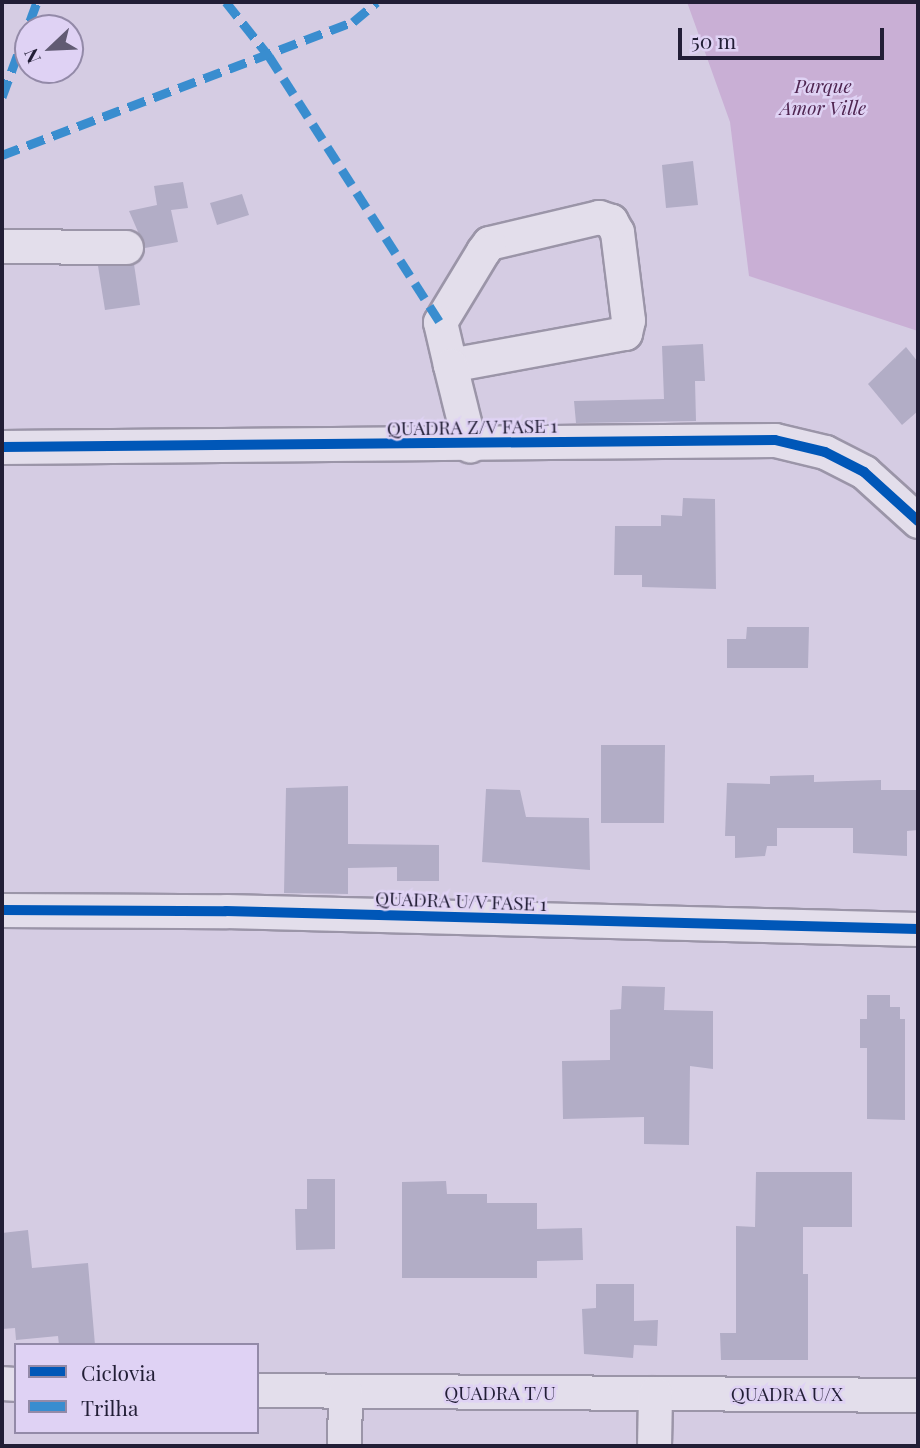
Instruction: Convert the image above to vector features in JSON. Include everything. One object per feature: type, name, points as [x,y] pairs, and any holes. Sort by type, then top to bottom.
[{"type":"street","points":[[450,365],[625,333],[628,320],[617,232],[611,222],[599,217],[489,243],[439,322],[470,446]]},
{"type":"street","points":[[2,246],[126,247]]},
{"type":"street","name":"QUADRA Z/V FASE 1","points":[[2,447],[470,446],[775,440],[825,452],[864,472],[918,522]]},
{"type":"street","name":"QUADRA U/V FASE 1","points":[[2,910],[226,911],[918,929]]},
{"type":"street","name":"QUADRA T/U","points":[[259,1390],[655,1393]]},
{"type":"street","points":[[344,1446],[345,1392]]},
{"type":"street","points":[[654,1446],[655,1393]]},
{"type":"street","name":"QUADRA U/X","points":[[655,1393],[918,1395]]},
{"type":"green space","name":"Parque Amor Ville","points":[[687,2],[918,2],[918,331],[749,276],[730,122]]},
{"type":"building","points":[[693,161],[698,205],[666,208],[662,165]]},
{"type":"building","points":[[183,182],[188,208],[171,210],[178,242],[145,248],[129,211],[157,205],[154,186]]},
{"type":"building","points":[[242,194],[249,215],[217,225],[210,203]]},
{"type":"building","points":[[134,264],[140,305],[105,310],[98,266]]},
{"type":"building","points":[[703,344],[705,381],[695,381],[696,421],[576,423],[574,401],[664,399],[662,346]]},
{"type":"building","points":[[906,347],[918,362],[918,411],[902,425],[868,384]]},
{"type":"building","points":[[683,498],[715,499],[716,589],[642,587],[642,575],[614,575],[615,526],[661,526],[661,515],[682,516]]},
{"type":"building","points":[[747,627],[809,627],[808,668],[727,668],[727,639],[746,639]]},
{"type":"building","points":[[601,745],[665,745],[664,823],[601,823]]},
{"type":"building","points":[[814,775],[814,782],[881,780],[881,790],[918,790],[918,830],[907,831],[907,856],[853,853],[853,828],[777,828],[777,846],[767,846],[765,856],[735,858],[735,836],[725,836],[727,783],[770,784],[770,776]]},
{"type":"building","points":[[348,786],[348,844],[439,845],[439,881],[397,881],[397,867],[348,868],[348,894],[284,893],[286,788]]},
{"type":"building","points":[[486,789],[520,790],[526,817],[589,818],[590,870],[482,862]]},
{"type":"building","points":[[622,986],[665,987],[664,1010],[713,1011],[713,1069],[690,1066],[689,1145],[644,1144],[644,1117],[563,1119],[562,1061],[610,1060],[610,1010],[621,1009]]},
{"type":"building","points":[[867,995],[890,995],[890,1007],[900,1007],[900,1019],[905,1019],[905,1120],[867,1119],[867,1048],[860,1048],[860,1019],[867,1019]]},
{"type":"building","points":[[756,1172],[852,1172],[852,1227],[803,1227],[803,1274],[808,1274],[808,1360],[721,1360],[720,1333],[736,1333],[736,1226],[755,1227]]},
{"type":"building","points":[[307,1179],[335,1179],[335,1249],[296,1250],[295,1209],[307,1209]]},
{"type":"building","points":[[446,1181],[447,1194],[487,1194],[487,1203],[537,1203],[537,1229],[582,1228],[583,1260],[537,1261],[537,1278],[402,1278],[402,1182]]},
{"type":"building","points":[[28,1230],[32,1268],[88,1263],[95,1343],[59,1343],[58,1336],[16,1340],[15,1328],[2,1329],[2,1233]]},
{"type":"building","points":[[596,1284],[634,1284],[634,1321],[658,1320],[657,1346],[634,1345],[633,1358],[584,1354],[582,1309],[596,1308]]},
{"type":"marked path","points":[[2,97],[37,2]]},
{"type":"marked path","points":[[226,2],[269,56],[440,322]]},
{"type":"marked path","points":[[2,155],[353,22],[377,2]]},
{"type":"cycle path","points":[[2,447],[775,440],[825,452],[864,472],[918,521]]},
{"type":"cycle path","points":[[2,910],[226,911],[918,929]]}]
